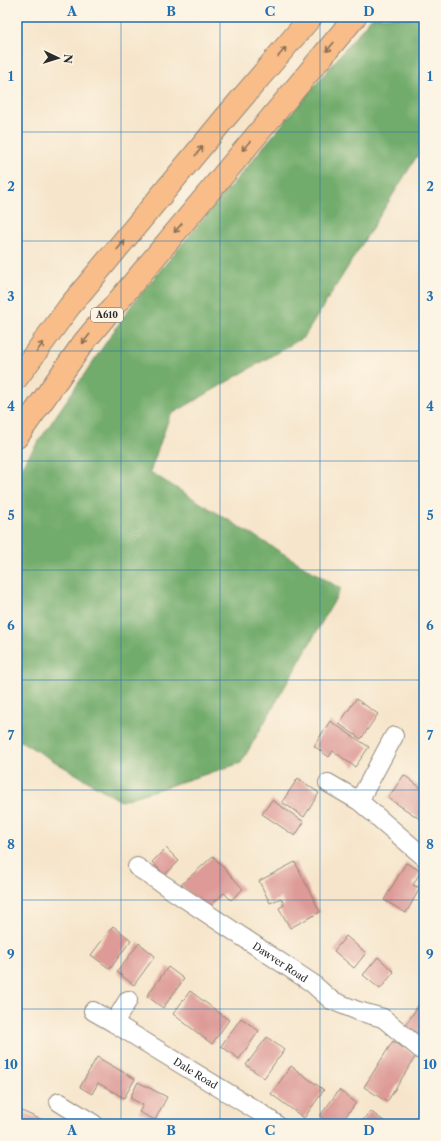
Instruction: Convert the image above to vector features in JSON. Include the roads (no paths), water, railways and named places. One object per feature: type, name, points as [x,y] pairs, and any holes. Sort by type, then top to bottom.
[{"type":"highway","points":[[17,378],[70,306],[225,118],[311,17]]},
{"type":"highway","name":"A610","points":[[17,437],[84,342],[355,17]]},
{"type":"street","points":[[359,801],[394,736]]},
{"type":"street","points":[[328,782],[359,801],[424,857]]},
{"type":"street","name":"Dawver Road","points":[[137,867],[312,983],[331,1000],[358,1011],[383,1018],[424,1052]]},
{"type":"street","points":[[114,1023],[128,1000]]},
{"type":"street","name":"Dale Road","points":[[92,1011],[259,1112],[276,1124]]},
{"type":"street","points":[[59,1102],[94,1124]]}]
